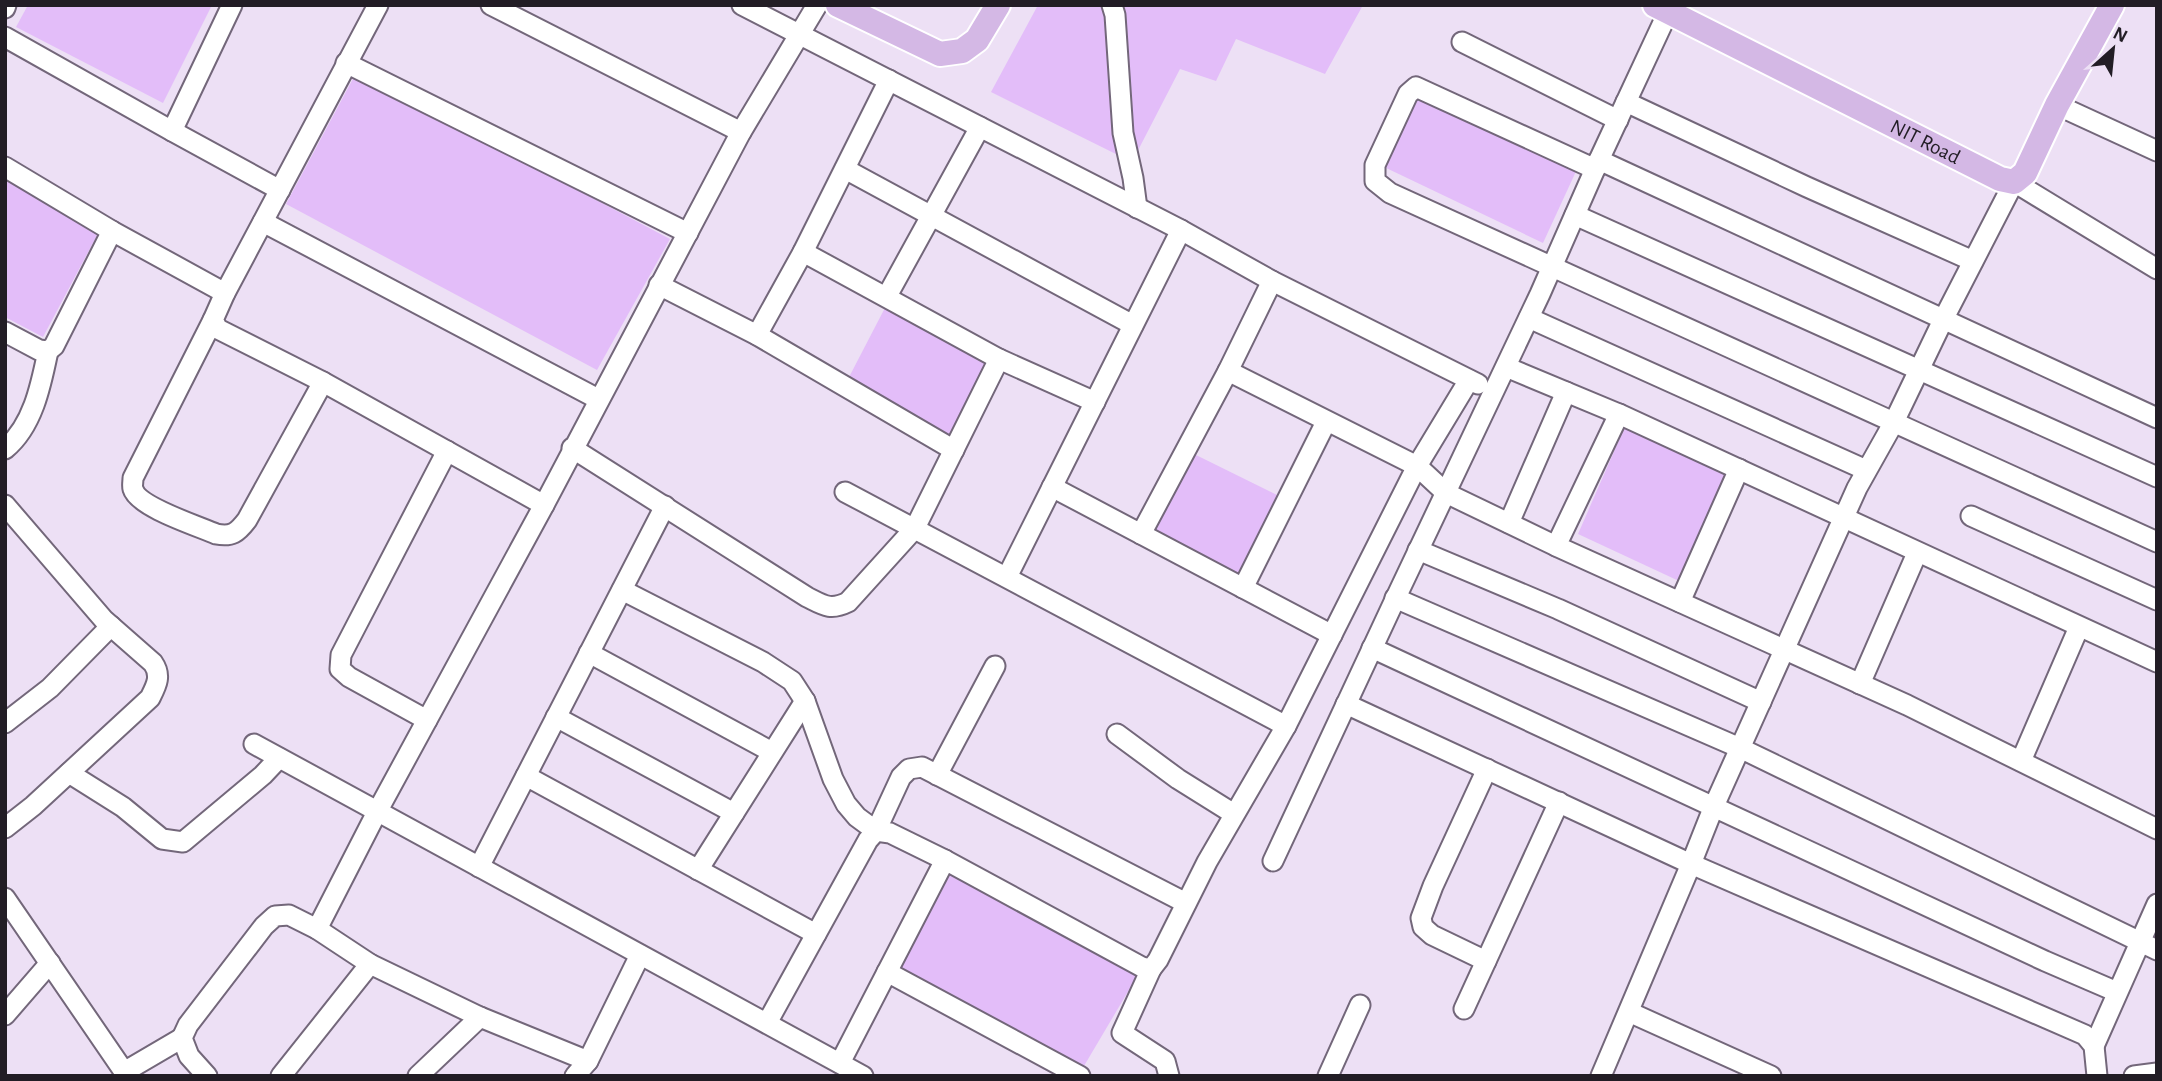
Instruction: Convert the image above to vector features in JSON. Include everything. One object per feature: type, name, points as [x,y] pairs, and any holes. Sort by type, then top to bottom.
[{"type":"main road","points":[[838,5],[940,54],[962,51],[977,40],[998,5]]},
{"type":"main road","points":[[2014,182],[2025,173],[2057,105],[2112,5]]},
{"type":"main road","name":"NIT Road","points":[[1662,8],[2000,178],[2014,182]]},
{"type":"street","points":[[172,131],[232,5]]},
{"type":"street","points":[[323,382],[247,520],[236,534],[216,534],[152,506],[139,498],[133,490],[133,478],[225,293],[378,5]]},
{"type":"street","points":[[491,5],[741,132]]},
{"type":"street","points":[[742,5],[1181,230],[1272,281],[1494,392]]},
{"type":"street","points":[[317,929],[741,132],[801,36],[817,5]]},
{"type":"street","points":[[1112,5],[1115,15],[1123,133],[1137,208]]},
{"type":"street","points":[[1273,861],[1552,269],[1622,111],[1662,8]]},
{"type":"street","points":[[5,37],[279,190]]},
{"type":"street","points":[[1462,42],[1807,187],[1973,261]]},
{"type":"street","points":[[346,63],[688,233]]},
{"type":"street","points":[[757,335],[803,252],[889,80]]},
{"type":"street","points":[[2157,418],[1944,318],[1416,87],[1408,94],[1375,165],[1375,181],[1390,194],[2157,542]]},
{"type":"street","points":[[2057,105],[2157,151]]},
{"type":"street","points":[[887,296],[980,127]]},
{"type":"street","points":[[5,167],[112,231],[225,293]]},
{"type":"street","points":[[845,169],[1133,325]]},
{"type":"street","points":[[1605,1074],[1714,806],[1843,519],[2014,182],[2157,269]]},
{"type":"street","points":[[1575,215],[2157,477]]},
{"type":"street","points":[[263,222],[598,399]]},
{"type":"street","points":[[1007,577],[1181,230]]},
{"type":"street","points":[[5,449],[15,441],[34,404],[43,379],[48,351],[54,346],[112,231]]},
{"type":"street","points":[[803,252],[999,359],[1095,402]]},
{"type":"street","points":[[1141,534],[1228,371],[1272,281]]},
{"type":"street","points":[[659,285],[757,335],[954,450]]},
{"type":"street","points":[[1529,318],[1866,470]]},
{"type":"street","points":[[213,320],[218,329],[323,382],[544,505]]},
{"type":"street","points":[[5,332],[39,350],[48,351]]},
{"type":"street","points":[[572,448],[807,597],[824,605],[837,607],[848,602],[915,528],[999,359]]},
{"type":"street","points":[[1506,367],[1619,414],[2157,663]]},
{"type":"street","points":[[1228,371],[1417,466],[1446,493],[1679,603],[1860,684],[2157,829]]},
{"type":"street","points":[[1169,1076],[1165,1061],[1122,1033],[1207,862],[1286,726],[1417,466],[1469,380]]},
{"type":"street","points":[[1509,523],[1566,392]]},
{"type":"street","points":[[1556,546],[1619,414]]},
{"type":"street","points":[[1243,588],[1326,422]]},
{"type":"street","points":[[427,720],[349,677],[340,669],[341,655],[447,451]]},
{"type":"street","points":[[1679,603],[1739,469]]},
{"type":"street","points":[[1052,487],[1332,635]]},
{"type":"street","points":[[845,492],[1286,726]]},
{"type":"street","points":[[5,505],[111,626],[153,663],[159,678],[150,698],[5,828]]},
{"type":"street","points":[[479,867],[665,506]]},
{"type":"street","points":[[1970,516],[2157,600]]},
{"type":"street","points":[[1418,550],[1558,609],[1760,702]]},
{"type":"street","points":[[1860,684],[1917,552]]},
{"type":"street","points":[[622,590],[792,681],[804,701],[833,779],[846,804],[876,831],[890,833],[945,860],[1142,967],[1152,969]]},
{"type":"street","points":[[1395,598],[1740,748],[2157,950]]},
{"type":"street","points":[[5,723],[50,688],[111,626]]},
{"type":"street","points":[[2021,761],[2079,627]]},
{"type":"street","points":[[1372,648],[1995,939],[2117,992]]},
{"type":"street","points":[[589,653],[772,752]]},
{"type":"street","points":[[937,775],[995,666]]},
{"type":"street","points":[[698,870],[804,701]]},
{"type":"street","points":[[1346,704],[1691,864],[2085,1035],[2094,1046]]},
{"type":"street","points":[[556,717],[734,813]]},
{"type":"street","points":[[1117,734],[1231,820]]},
{"type":"street","points":[[254,744],[863,1076]]},
{"type":"street","points":[[69,773],[123,807],[162,839],[183,842],[263,775],[279,758]]},
{"type":"street","points":[[767,1023],[868,840],[876,831],[901,778],[909,769],[922,767],[1186,903]]},
{"type":"street","points":[[1486,961],[1432,935],[1423,927],[1421,918],[1487,769]]},
{"type":"street","points":[[526,776],[816,934]]},
{"type":"street","points":[[1464,1009],[1559,802]]},
{"type":"street","points":[[839,1063],[945,860]]},
{"type":"street","points":[[5,898],[125,1074],[182,1038],[188,1025],[264,926],[275,916],[289,915],[317,929],[370,964],[582,1068],[640,954]]},
{"type":"street","points":[[2097,1076],[2094,1046],[2157,904]]},
{"type":"street","points":[[5,1015],[50,963]]},
{"type":"street","points":[[281,1076],[370,964]]},
{"type":"street","points":[[887,972],[1080,1076]]},
{"type":"street","points":[[1328,1076],[1360,1005]]},
{"type":"street","points":[[1629,1012],[1771,1076]]},
{"type":"street","points":[[418,1076],[480,1017]]},
{"type":"street","points":[[182,1038],[189,1056],[207,1076]]},
{"type":"street","points":[[2134,1076],[2157,1073]]},
{"type":"shaded area","points":[[28,5],[212,5],[163,103],[16,27]]},
{"type":"shaded area","points":[[1038,5],[1363,5],[1325,74],[1236,39],[1216,81],[1180,69],[1132,162],[991,92]]},
{"type":"shaded area","points":[[356,73],[670,239],[597,370],[286,204]]},
{"type":"shaded area","points":[[1418,92],[1578,167],[1543,243],[1382,166]]},
{"type":"shaded area","points":[[5,175],[101,228],[43,337],[5,317]]},
{"type":"shaded area","points":[[888,302],[990,361],[951,439],[847,381]]},
{"type":"shaded area","points":[[1626,424],[1732,471],[1679,581],[1578,534]]},
{"type":"shaded area","points":[[1194,454],[1279,496],[1240,577],[1152,530]]},
{"type":"shaded area","points":[[950,873],[1139,973],[1084,1066],[900,967]]}]
